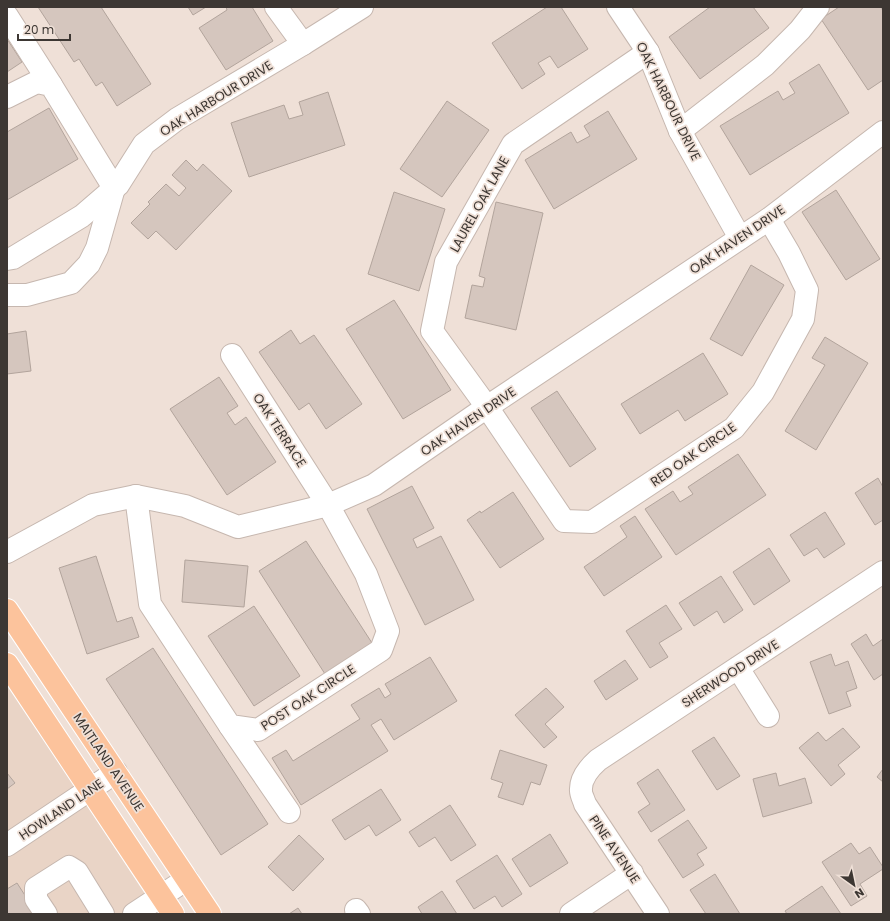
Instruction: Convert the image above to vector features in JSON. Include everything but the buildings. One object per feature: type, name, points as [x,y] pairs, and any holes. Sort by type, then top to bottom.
[{"type":"main road","name":"MAITLAND AVENUE","points":[[7,610],[210,914]]},
{"type":"main road","points":[[10,674],[168,905]]},
{"type":"street","points":[[276,7],[303,44]]},
{"type":"street","name":"OAK HARBOUR DRIVE","points":[[7,259],[13,258],[82,216],[118,185],[144,144],[177,119],[362,7]]},
{"type":"street","name":"OAK HARBOUR DRIVE","points":[[618,7],[648,52],[680,131],[740,238]]},
{"type":"street","points":[[680,131],[765,65],[800,30],[818,7]]},
{"type":"street","points":[[7,16],[114,188],[97,248],[89,264],[71,283],[27,295],[7,295]]},
{"type":"street","name":"LAUREL OAK LANE","points":[[487,407],[432,331],[446,262],[513,144],[648,52]]},
{"type":"street","points":[[7,97],[37,82],[51,85]]},
{"type":"street","name":"OAK HAVEN DRIVE","points":[[7,552],[93,505],[136,496],[185,506],[238,527],[328,505],[374,485],[487,407],[769,219],[883,132]]},
{"type":"street","name":"RED OAK CIRCLE","points":[[487,407],[564,521],[592,522],[734,428],[763,392],[803,319],[806,290],[789,253],[769,219]]},
{"type":"street","name":"OAK TERRACE","points":[[232,355],[328,505]]},
{"type":"street","points":[[136,496],[150,604],[230,726],[289,812]]},
{"type":"street","name":"POST OAK CIRCLE","points":[[230,726],[258,730],[381,650],[388,631],[366,574],[328,505]]},
{"type":"street","name":"SHERWOOD DRIVE","points":[[582,780],[589,767],[598,760],[883,572]]},
{"type":"street","points":[[738,668],[768,716]]},
{"type":"street","name":"HOWLAND LANE","points":[[7,845],[116,772]]},
{"type":"street","name":"PINE AVENUE","points":[[582,780],[581,791],[585,804],[658,914]]},
{"type":"street","points":[[46,914],[36,899],[36,888],[69,867],[77,872],[103,914]]},
{"type":"street","points":[[571,914],[632,874]]},
{"type":"street","points":[[134,914],[168,905],[187,879]]},
{"type":"shaded area","points":[[7,684],[75,787],[7,833]]},
{"type":"shaded area","points":[[86,804],[158,914],[7,914],[7,858]]}]
